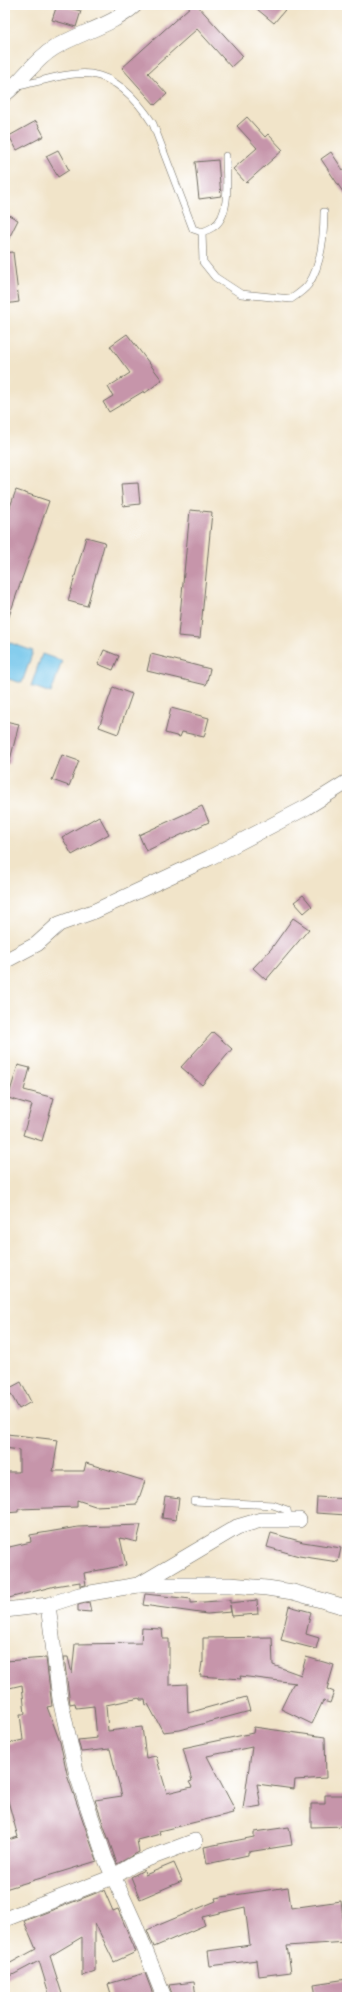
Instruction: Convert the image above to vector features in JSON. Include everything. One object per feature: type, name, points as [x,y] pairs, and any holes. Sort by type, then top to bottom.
[{"type":"street","points":[[10,91],[38,60],[55,48],[102,26],[135,5]]},
{"type":"street","points":[[5,962],[37,944],[59,924],[95,911],[209,858],[307,807],[347,782]]},
{"type":"street","points":[[138,1586],[237,1527],[261,1520],[294,1520]]},
{"type":"street","points":[[5,1610],[48,1605],[79,1595],[138,1586],[230,1585],[267,1588],[293,1592],[342,1606],[347,1606]]},
{"type":"street","points":[[48,1605],[60,1699],[77,1775],[104,1858],[147,1951],[164,1997]]},
{"type":"street","points":[[5,1919],[113,1877],[134,1864],[195,1841]]},
{"type":"lane","points":[[10,91],[63,76],[90,74],[112,82],[127,92],[144,110],[153,124],[194,229],[202,232],[214,227],[222,214],[227,199],[226,156]]},
{"type":"lane","points":[[202,232],[203,262],[215,277],[241,294],[291,299],[308,285],[318,262],[324,231],[324,212]]},
{"type":"lane","points":[[194,1501],[273,1505],[287,1510],[294,1520]]},
{"type":"water","points":[[5,641],[33,651],[22,683],[5,678]]},
{"type":"water","points":[[42,654],[62,661],[51,693],[31,686]]},
{"type":"building","points":[[57,5],[81,11],[76,27],[52,20]]},
{"type":"building","points":[[192,5],[197,5],[243,56],[231,67],[197,29],[148,73],[167,94],[155,105],[122,68]]},
{"type":"building","points":[[252,5],[289,5],[274,23]]},
{"type":"building","points":[[247,117],[265,137],[268,134],[283,150],[246,183],[233,169],[257,148],[237,126]]},
{"type":"building","points":[[36,121],[44,136],[17,150],[9,136]]},
{"type":"building","points":[[58,150],[69,170],[58,177],[46,156]]},
{"type":"building","points":[[331,152],[347,176],[347,198],[321,159]]},
{"type":"building","points":[[218,160],[221,196],[199,199],[195,162]]},
{"type":"building","points":[[5,213],[18,220],[5,246]]},
{"type":"building","points":[[13,252],[19,302],[5,304],[5,253]]},
{"type":"building","points":[[127,334],[162,380],[145,393],[144,391],[109,412],[103,402],[113,396],[108,387],[130,373],[110,346]]},
{"type":"building","points":[[138,483],[140,504],[123,506],[121,484]]},
{"type":"building","points":[[16,490],[49,501],[7,622],[5,622],[5,521]]},
{"type":"building","points":[[190,510],[212,512],[200,638],[178,636]]},
{"type":"building","points":[[86,537],[105,542],[87,606],[68,601]]},
{"type":"building","points":[[104,650],[119,656],[113,670],[98,664]]},
{"type":"building","points":[[151,654],[210,669],[206,685],[147,671]]},
{"type":"building","points":[[113,687],[132,694],[118,734],[99,727]]},
{"type":"building","points":[[171,708],[209,718],[204,737],[182,732],[180,737],[165,733]]},
{"type":"building","points":[[5,721],[19,724],[9,764],[5,763]]},
{"type":"building","points":[[62,755],[79,761],[69,786],[52,780]]},
{"type":"building","points":[[202,806],[209,822],[146,851],[139,835]]},
{"type":"building","points":[[99,816],[109,834],[72,855],[62,837]]},
{"type":"building","points":[[303,895],[312,906],[304,913],[294,902]]},
{"type":"building","points":[[293,918],[309,929],[266,980],[253,968],[271,949]]},
{"type":"building","points":[[213,1032],[232,1049],[202,1085],[181,1067]]},
{"type":"building","points":[[18,1065],[30,1068],[24,1090],[54,1098],[42,1141],[23,1135],[32,1105],[8,1098]]},
{"type":"building","points":[[21,1382],[31,1402],[19,1409],[8,1389]]},
{"type":"building","points":[[7,1434],[58,1440],[53,1471],[84,1471],[86,1463],[145,1481],[137,1504],[95,1506],[77,1500],[77,1507],[18,1509],[18,1512],[5,1513],[5,1472],[19,1472],[19,1450],[5,1448]]},
{"type":"building","points":[[165,1496],[179,1498],[176,1520],[162,1518]]},
{"type":"building","points":[[317,1497],[347,1499],[347,1515],[316,1513]]},
{"type":"building","points":[[141,1525],[137,1542],[120,1538],[126,1565],[84,1573],[86,1585],[80,1586],[80,1582],[55,1586],[5,1599],[5,1548],[31,1542],[30,1535],[78,1527]]},
{"type":"building","points":[[271,1533],[303,1542],[341,1548],[338,1562],[299,1556],[267,1547]]},
{"type":"building","points":[[145,1594],[191,1599],[191,1603],[230,1600],[230,1603],[257,1600],[258,1614],[232,1616],[230,1605],[231,1612],[207,1614],[143,1605]]},
{"type":"building","points":[[89,1602],[91,1612],[78,1611],[78,1605]]},
{"type":"building","points":[[289,1606],[311,1612],[306,1634],[319,1638],[316,1649],[281,1640]]},
{"type":"building","points":[[142,1628],[162,1629],[163,1639],[169,1639],[169,1685],[187,1684],[188,1713],[246,1697],[250,1711],[180,1730],[163,1732],[148,1704],[146,1705],[145,1700],[140,1700],[140,1698],[106,1705],[108,1731],[142,1727],[146,1758],[156,1756],[167,1793],[192,1787],[189,1782],[192,1781],[183,1748],[253,1733],[254,1727],[325,1737],[326,1778],[295,1780],[294,1789],[257,1784],[261,1806],[243,1809],[252,1747],[207,1756],[235,1810],[232,1811],[233,1813],[159,1831],[160,1834],[137,1840],[139,1852],[117,1864],[95,1800],[122,1796],[110,1749],[81,1752],[78,1740],[97,1738],[94,1706],[76,1708],[75,1703],[70,1704],[64,1657],[68,1657],[72,1674],[75,1644],[141,1643]]},
{"type":"building","points":[[272,1637],[273,1665],[301,1675],[306,1657],[334,1665],[327,1689],[334,1692],[330,1703],[323,1701],[312,1724],[281,1709],[293,1684],[296,1683],[240,1676],[241,1679],[200,1676],[202,1662],[203,1663],[203,1638]]},
{"type":"building","points":[[46,1658],[52,1706],[47,1707],[60,1742],[68,1778],[97,1861],[5,1889],[5,1841],[18,1837],[5,1790],[5,1744],[23,1740],[20,1714],[25,1714],[22,1685],[5,1689],[5,1661]]},
{"type":"building","points":[[325,1795],[347,1795],[347,1826],[311,1827],[311,1804],[325,1804]]},
{"type":"building","points":[[289,1827],[292,1845],[248,1852],[248,1855],[207,1864],[204,1847],[254,1837],[254,1832]]},
{"type":"building","points":[[174,1863],[182,1881],[140,1899],[131,1877],[144,1870],[145,1875]]},
{"type":"building","points":[[288,1887],[291,1908],[341,1901],[346,1942],[287,1946],[291,1972],[259,1976],[257,1960],[210,1966],[208,1951],[250,1945],[245,1907],[202,1917],[205,1925],[154,1947],[147,1930],[216,1901],[215,1898]]},
{"type":"building","points":[[104,1890],[113,1911],[118,1909],[136,1952],[114,1962],[95,1923],[95,1971],[82,1976],[82,1937],[50,1956],[63,1997],[50,1997],[39,1961],[5,1979],[5,1966],[36,1949],[24,1921]]},
{"type":"building","points":[[145,1973],[154,1997],[112,1997],[108,1984]]},
{"type":"building","points":[[347,1979],[347,1997],[316,1997],[314,1984]]},
{"type":"building","points":[[194,1982],[196,1997],[173,1997],[169,1985]]}]
